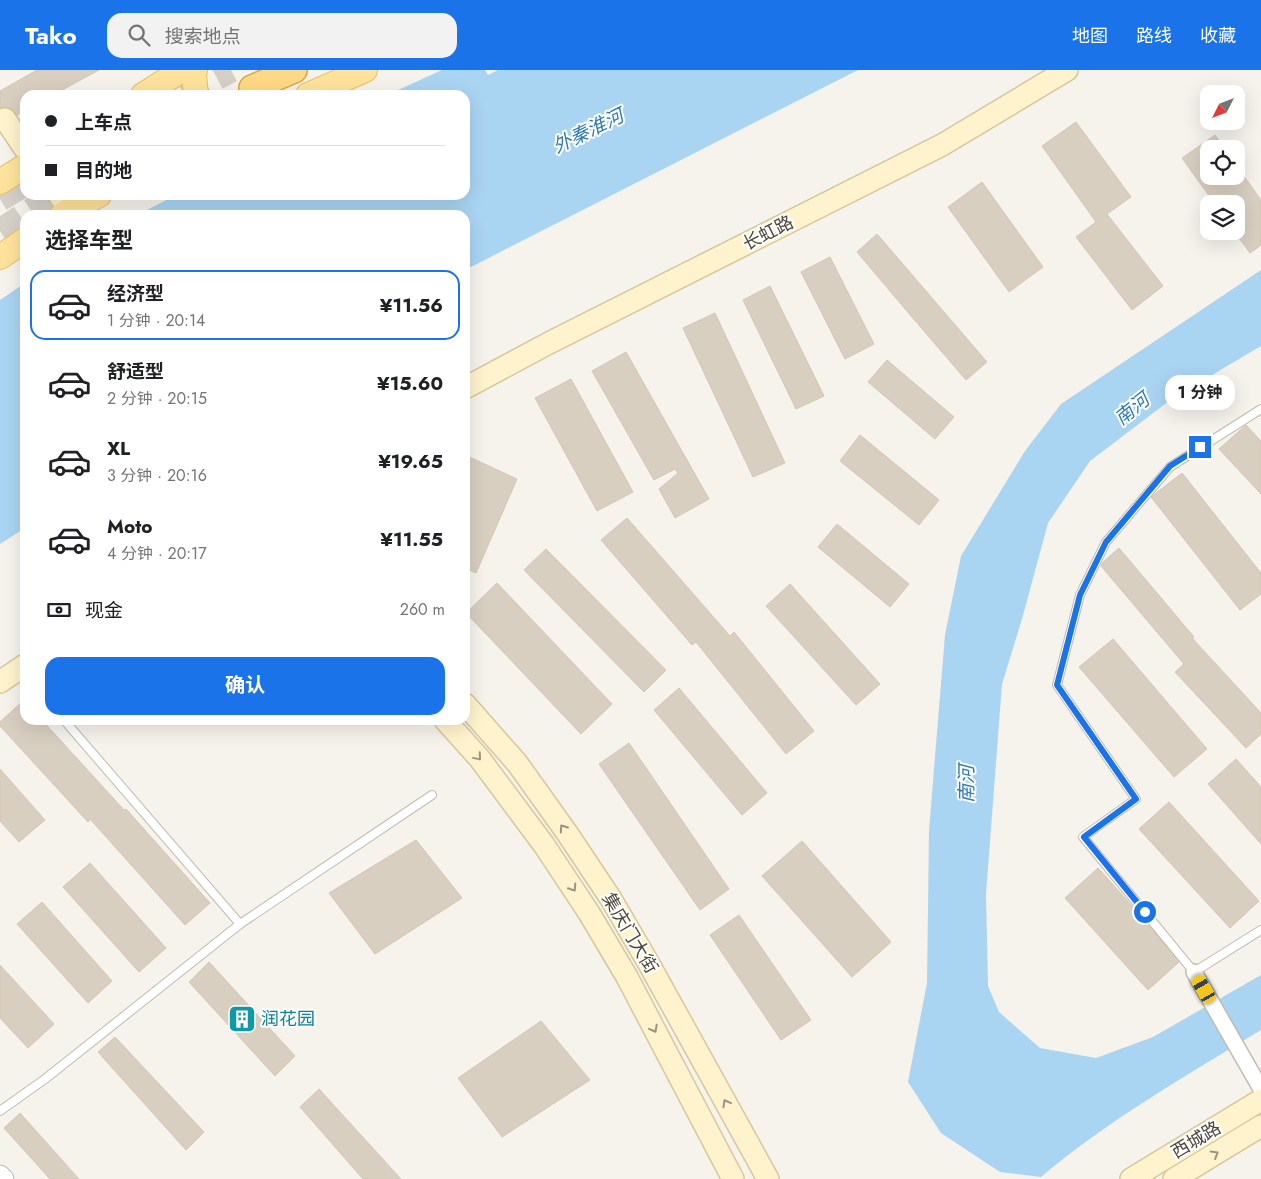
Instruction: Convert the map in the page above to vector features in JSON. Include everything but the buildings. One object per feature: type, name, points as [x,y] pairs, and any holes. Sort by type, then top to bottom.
[{"type":"highway","points":[[252,88],[294,70]]},
{"type":"main road","points":[[151,90],[182,70]]},
{"type":"main road","points":[[195,70],[196,90]]},
{"type":"main road","points":[[319,90],[365,70]]},
{"type":"main road","name":"长虹路","points":[[470,385],[549,343],[942,145],[1067,70]]},
{"type":"main road","points":[[5,119],[20,142]]},
{"type":"main road","points":[[0,182],[20,169]]},
{"type":"main road","points":[[66,209],[87,200]]},
{"type":"main road","points":[[0,256],[20,243]]},
{"type":"main road","points":[[0,682],[20,671]]},
{"type":"main road","name":"集庆门大街","points":[[470,710],[517,763],[611,899],[768,1179]]},
{"type":"main road","name":"集庆门大街","points":[[449,725],[480,759],[544,845],[589,913],[626,977],[732,1177]]},
{"type":"main road","name":"西城路","points":[[1131,1179],[1261,1100]]},
{"type":"main road","name":"西城路","points":[[1174,1179],[1261,1126]]},
{"type":"street","points":[[1194,972],[1261,1089]]},
{"type":"street","points":[[0,1175],[4,1179]]},
{"type":"lane","points":[[1261,409],[1170,466],[1106,542],[1080,595],[1057,685],[1136,799],[1084,837],[1194,972],[1261,930]]},
{"type":"lane","points":[[68,725],[240,924]]},
{"type":"lane","points":[[0,1112],[53,1073],[240,924],[432,795]]},
{"type":"water","name":"外秦淮河","points":[[442,70],[485,70],[488,75],[498,70],[858,70],[470,267],[470,210],[147,210],[166,200],[470,200],[470,90],[398,90]]},
{"type":"water","name":"南河","points":[[1261,270],[1261,346],[1173,398],[1090,461],[1048,523],[1002,684],[986,894],[988,986],[999,1012],[1040,1048],[1096,1058],[1153,1037],[1261,975],[1261,1030],[1093,1136],[1041,1177],[1000,1172],[941,1133],[908,1082],[927,983],[929,830],[945,635],[961,556],[1025,451],[1061,404]]},
{"type":"water","points":[[20,286],[20,531],[0,544],[0,300]]},
{"type":"tunnel","points":[[193,90],[231,70]]},
{"type":"tunnel","points":[[0,199],[20,187]]},
{"type":"tunnel","points":[[32,210],[47,200]]},
{"type":"tunnel","points":[[0,231],[20,218]]},
{"type":"place","name":"润花园","points":[[242,1019]]},
{"type":"route","points":[[1145,912],[1084,837],[1136,799],[1057,685],[1080,595],[1106,542],[1170,466],[1200,447]]}]
